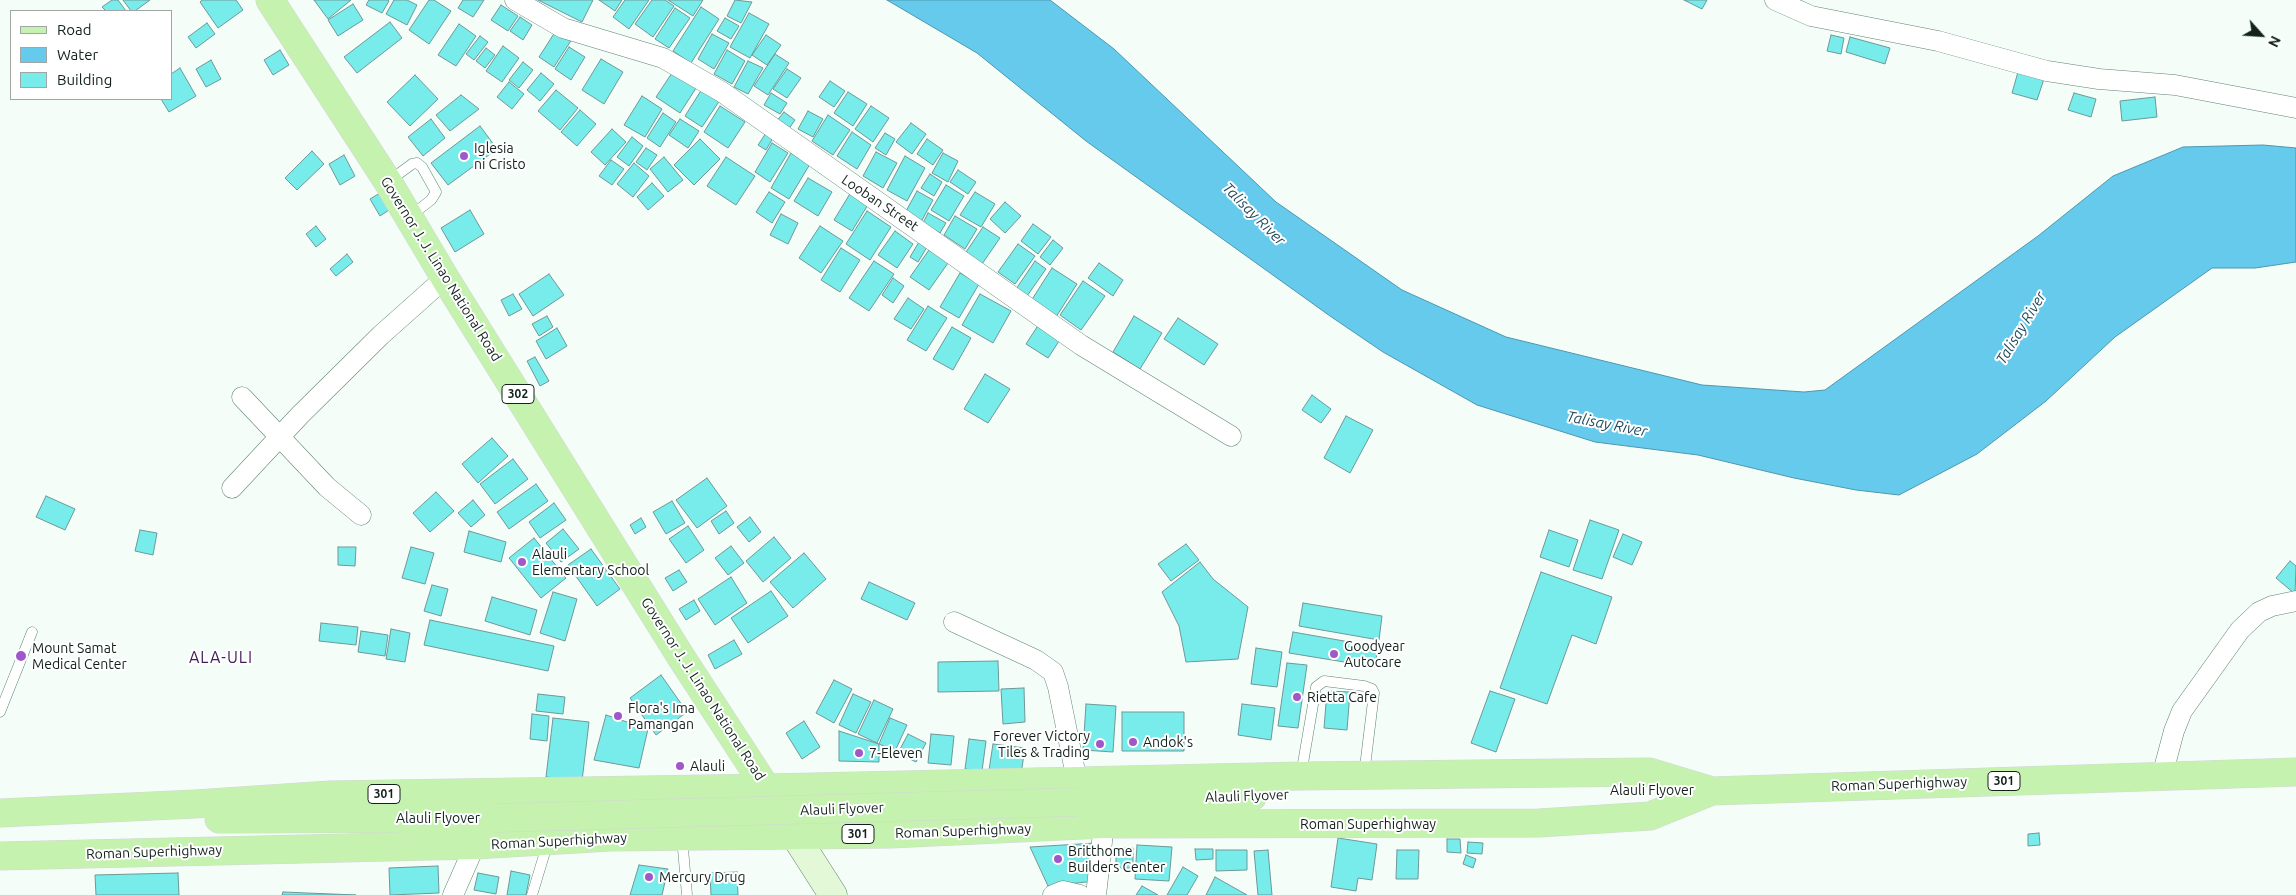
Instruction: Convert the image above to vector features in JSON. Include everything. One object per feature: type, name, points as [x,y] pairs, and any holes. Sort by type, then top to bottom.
[{"type":"main road","name":"Governor J. J. Linao National Road","points":[[270,0],[388,182],[445,278],[681,656],[768,788],[794,834],[833,895]]},
{"type":"main road","name":"Roman Superhighway","points":[[0,813],[195,804],[330,795],[768,788],[1075,799],[1301,776],[1649,772],[1712,791],[2296,772]]},
{"type":"main road","name":"Alauli Flyover","points":[[0,841],[490,832],[1075,799],[1650,788],[1712,791]]},
{"type":"main road","name":"Roman Superhighway","points":[[0,856],[490,832],[549,841],[610,837],[682,838],[794,834],[891,834],[1104,824],[1549,822],[1650,816],[1712,791]]},
{"type":"main road","name":"Alauli Flyover","points":[[0,827],[195,820],[490,832]]},
{"type":"street","name":"Looban Street","points":[[516,0],[564,28],[664,58],[722,92],[1081,346],[1231,436]]},
{"type":"street","points":[[1775,0],[1811,16],[1938,41],[2047,71],[2175,85],[2296,108]]},
{"type":"street","points":[[232,488],[381,335],[445,278]]},
{"type":"street","points":[[242,397],[327,488],[361,515]]},
{"type":"street","points":[[2162,776],[2174,731],[2182,711],[2240,630],[2258,612],[2272,606],[2296,601]]},
{"type":"street","points":[[954,622],[1036,660],[1053,672],[1058,687],[1075,799]]},
{"type":"street","points":[[1096,895],[1104,824]]},
{"type":"street","points":[[453,895],[490,832]]},
{"type":"street","points":[[1053,895],[1063,891],[1080,895]]},
{"type":"lane","points":[[388,182],[412,164],[417,163],[422,167],[436,192],[431,200],[409,217]]},
{"type":"lane","points":[[0,712],[32,632]]},
{"type":"lane","points":[[1301,776],[1316,687],[1324,681],[1364,686],[1372,689],[1373,698],[1364,776]]},
{"type":"lane","points":[[682,838],[687,895]]},
{"type":"lane","points":[[532,895],[549,841]]},
{"type":"water","name":"Talisay River","points":[[887,0],[1050,0],[1114,49],[1276,202],[1402,290],[1506,337],[1702,385],[1804,392],[1825,390],[2038,236],[2113,176],[2183,147],[2263,145],[2296,148],[2296,262],[2255,268],[2212,268],[2115,337],[2046,401],[1977,454],[1899,495],[1856,490],[1794,478],[1698,455],[1595,442],[1477,405],[1383,352],[1086,141],[977,53]]},
{"type":"building","points":[[112,0],[118,0],[125,10],[105,10],[102,7]]},
{"type":"building","points":[[123,0],[150,0],[136,10],[130,10]]},
{"type":"building","points":[[202,0],[236,0],[243,10],[218,28],[200,2]]},
{"type":"building","points":[[314,0],[351,0],[328,19]]},
{"type":"building","points":[[369,0],[389,1],[382,13],[366,5]]},
{"type":"building","points":[[394,0],[407,0],[417,5],[407,25],[386,14]]},
{"type":"building","points":[[429,0],[434,0],[451,11],[429,44],[409,30]]},
{"type":"building","points":[[463,0],[484,0],[473,17],[458,8]]},
{"type":"building","points":[[538,0],[593,0],[582,22]]},
{"type":"building","points":[[599,0],[622,0],[615,11]]},
{"type":"building","points":[[625,0],[649,0],[629,29],[613,17]]},
{"type":"building","points":[[652,0],[665,0],[674,6],[653,37],[635,24]]},
{"type":"building","points":[[668,0],[703,0],[693,16]]},
{"type":"building","points":[[735,0],[752,2],[741,23],[727,16]]},
{"type":"building","points":[[1684,0],[1707,0],[1702,9]]},
{"type":"building","points":[[353,4],[363,20],[338,36],[328,20]]},
{"type":"building","points":[[501,5],[518,16],[508,31],[491,20]]},
{"type":"building","points":[[701,7],[719,19],[691,63],[673,51]]},
{"type":"building","points":[[675,8],[690,18],[669,48],[655,39]]},
{"type":"building","points":[[749,13],[769,24],[750,58],[730,47]]},
{"type":"building","points":[[520,17],[532,25],[523,40],[510,31]]},
{"type":"building","points":[[725,18],[739,26],[731,39],[717,31]]},
{"type":"building","points":[[390,22],[402,38],[357,73],[344,57]]},
{"type":"building","points":[[207,23],[215,34],[196,48],[188,37]]},
{"type":"building","points":[[459,24],[476,36],[456,66],[438,55]]},
{"type":"building","points":[[557,29],[572,39],[554,67],[539,57]]},
{"type":"building","points":[[712,34],[729,43],[714,69],[698,59]]},
{"type":"building","points":[[766,35],[781,45],[767,65],[752,55]]},
{"type":"building","points":[[1831,35],[1844,38],[1841,54],[1827,51]]},
{"type":"building","points":[[480,36],[488,42],[474,60],[466,54]]},
{"type":"building","points":[[1850,37],[1890,48],[1885,64],[1846,52]]},
{"type":"building","points":[[503,46],[519,58],[502,82],[486,71]]},
{"type":"building","points":[[569,47],[585,57],[571,80],[555,69]]},
{"type":"building","points":[[486,48],[495,55],[485,68],[476,61]]},
{"type":"building","points":[[280,50],[289,65],[273,75],[264,60]]},
{"type":"building","points":[[727,50],[745,61],[732,84],[714,74]]},
{"type":"building","points":[[775,54],[789,63],[768,95],[754,86]]},
{"type":"building","points":[[601,59],[623,72],[604,104],[582,90]]},
{"type":"building","points":[[211,60],[221,79],[206,87],[196,69]]},
{"type":"building","points":[[748,61],[763,68],[748,94],[734,87]]},
{"type":"building","points":[[523,62],[533,70],[519,88],[509,80]]},
{"type":"building","points":[[180,68],[196,96],[169,112],[162,100],[172,100],[172,73]]},
{"type":"building","points":[[787,69],[801,78],[787,98],[773,89]]},
{"type":"building","points":[[674,70],[698,85],[680,113],[656,97]]},
{"type":"building","points":[[2018,72],[2044,79],[2037,100],[2012,93]]},
{"type":"building","points":[[541,73],[554,84],[540,101],[527,90]]},
{"type":"building","points":[[415,75],[438,99],[410,126],[387,102]]},
{"type":"building","points":[[830,81],[845,91],[834,107],[819,97]]},
{"type":"building","points":[[509,82],[524,94],[512,109],[497,97]]},
{"type":"building","points":[[702,89],[720,100],[702,127],[685,116]]},
{"type":"building","points":[[556,90],[578,108],[560,130],[538,111]]},
{"type":"building","points":[[848,92],[867,104],[853,126],[834,113]]},
{"type":"building","points":[[771,93],[787,103],[780,114],[764,105]]},
{"type":"building","points":[[2074,93],[2096,99],[2091,117],[2068,110]]},
{"type":"building","points":[[461,95],[479,109],[450,131],[436,115]]},
{"type":"building","points":[[642,96],[662,109],[645,137],[624,125]]},
{"type":"building","points":[[2155,97],[2157,117],[2122,121],[2120,101]]},
{"type":"building","points":[[720,106],[745,122],[728,148],[704,132]]},
{"type":"building","points":[[871,106],[889,118],[873,142],[855,129]]},
{"type":"building","points":[[580,110],[596,124],[577,146],[561,132]]},
{"type":"building","points":[[808,111],[823,119],[813,137],[798,129]]},
{"type":"building","points":[[784,112],[795,120],[788,130],[776,122]]},
{"type":"building","points":[[663,113],[676,122],[660,147],[647,138]]},
{"type":"building","points":[[828,115],[850,130],[833,155],[812,141]]},
{"type":"building","points":[[431,119],[445,138],[423,156],[408,137]]},
{"type":"building","points":[[680,119],[699,131],[688,148],[669,135]]},
{"type":"building","points":[[911,123],[926,134],[912,154],[896,142]]},
{"type":"building","name":"Iglesia ni Cristo","points":[[480,126],[497,149],[448,185],[431,163]]},
{"type":"building","points":[[612,129],[626,142],[605,165],[591,152]]},
{"type":"building","points":[[852,132],[871,145],[857,169],[837,156]]},
{"type":"building","points":[[766,133],[773,138],[766,150],[758,145]]},
{"type":"building","points":[[885,133],[895,139],[886,155],[875,148]]},
{"type":"building","points":[[632,137],[643,146],[629,166],[617,157]]},
{"type":"building","points":[[700,139],[720,159],[694,185],[674,165]]},
{"type":"building","points":[[927,139],[943,150],[933,165],[917,154]]},
{"type":"building","points":[[772,143],[788,153],[770,182],[755,172]]},
{"type":"building","points":[[646,148],[657,155],[647,170],[636,162]]},
{"type":"building","points":[[312,151],[324,164],[297,190],[285,178]]},
{"type":"building","points":[[876,152],[897,163],[883,188],[863,176]]},
{"type":"building","points":[[791,153],[810,164],[789,199],[771,188]]},
{"type":"building","points":[[943,153],[958,161],[948,182],[932,173]]},
{"type":"building","points":[[344,155],[355,176],[340,185],[329,164]]},
{"type":"building","points":[[905,156],[925,168],[907,201],[887,190]]},
{"type":"building","points":[[664,157],[683,180],[668,192],[650,169]]},
{"type":"building","points":[[726,157],[755,176],[736,205],[707,186]]},
{"type":"building","points":[[611,160],[624,169],[612,185],[599,176]]},
{"type":"building","points":[[634,163],[649,176],[633,197],[617,184]]},
{"type":"building","points":[[958,170],[976,182],[968,194],[950,182]]},
{"type":"building","points":[[930,174],[942,182],[934,196],[921,188]]},
{"type":"building","points":[[808,178],[832,192],[818,216],[794,201]]},
{"type":"building","points":[[652,183],[664,196],[648,210],[637,197]]},
{"type":"building","points":[[946,185],[964,196],[949,221],[931,210]]},
{"type":"building","points":[[917,191],[933,200],[921,222],[905,213]]},
{"type":"building","points":[[769,192],[785,202],[772,223],[756,212]]},
{"type":"building","points":[[851,192],[869,203],[852,231],[834,220]]},
{"type":"building","points":[[975,192],[995,204],[981,227],[960,215]]},
{"type":"building","points":[[380,193],[389,210],[380,216],[370,199]]},
{"type":"building","points":[[1005,202],[1021,216],[1005,233],[990,219]]},
{"type":"building","points":[[470,210],[484,234],[455,252],[441,228]]},
{"type":"building","points":[[867,211],[891,227],[870,260],[846,244]]},
{"type":"building","points":[[928,213],[946,223],[940,233],[923,223]]},
{"type":"building","points":[[781,214],[798,223],[788,244],[770,235]]},
{"type":"building","points":[[955,216],[977,229],[965,249],[944,235]]},
{"type":"building","points":[[1033,224],[1051,237],[1038,254],[1021,241]]},
{"type":"building","points":[[316,226],[326,239],[316,247],[306,234]]},
{"type":"building","points":[[820,226],[843,241],[821,273],[799,258]]},
{"type":"building","points":[[983,227],[1000,238],[982,264],[966,252]]},
{"type":"building","points":[[895,231],[913,244],[897,268],[878,255]]},
{"type":"building","points":[[1053,240],[1063,248],[1050,265],[1040,257]]},
{"type":"building","points":[[919,242],[927,247],[918,262],[910,257]]},
{"type":"building","points":[[1018,244],[1035,256],[1015,284],[998,272]]},
{"type":"building","points":[[841,248],[860,260],[840,292],[821,280]]},
{"type":"building","points":[[929,250],[948,263],[929,290],[910,277]]},
{"type":"building","points":[[347,254],[353,262],[336,276],[330,269]]},
{"type":"building","points":[[874,261],[894,274],[869,311],[849,298]]},
{"type":"building","points":[[1035,261],[1046,269],[1027,296],[1016,289]]},
{"type":"building","points":[[1099,263],[1123,280],[1113,296],[1088,278]]},
{"type":"building","points":[[1052,268],[1077,284],[1056,317],[1031,301]]},
{"type":"building","points":[[960,273],[979,284],[959,318],[940,307]]},
{"type":"building","points":[[549,274],[564,295],[533,316],[519,294]]},
{"type":"building","points":[[893,278],[904,286],[893,303],[882,295]]},
{"type":"building","points":[[1083,281],[1105,296],[1081,330],[1060,315]]},
{"type":"building","points":[[513,294],[522,309],[509,316],[501,300]]},
{"type":"building","points":[[980,294],[1011,311],[993,343],[962,325]]},
{"type":"building","points":[[908,298],[924,309],[911,329],[894,319]]},
{"type":"building","points":[[928,306],[947,318],[926,351],[907,340]]},
{"type":"building","points":[[547,316],[553,327],[539,336],[532,324]]},
{"type":"building","points":[[1134,316],[1162,333],[1140,369],[1113,352]]},
{"type":"building","points":[[1178,318],[1218,344],[1204,365],[1164,339]]},
{"type":"building","points":[[1039,324],[1061,338],[1048,358],[1026,344]]},
{"type":"building","points":[[952,327],[971,338],[953,370],[933,359]]},
{"type":"building","points":[[557,328],[567,346],[546,359],[536,341]]},
{"type":"building","points":[[535,357],[549,381],[540,386],[527,361]]},
{"type":"building","points":[[985,374],[1010,389],[988,423],[964,409]]},
{"type":"building","points":[[1312,395],[1331,409],[1321,423],[1302,410]]},
{"type":"building","points":[[1346,416],[1373,430],[1350,473],[1324,458]]},
{"type":"building","points":[[492,438],[508,456],[478,483],[462,464]]},
{"type":"building","points":[[513,459],[528,479],[495,504],[480,484]]},
{"type":"building","points":[[707,478],[727,506],[697,528],[676,500]]},
{"type":"building","points":[[536,484],[548,501],[509,529],[497,512]]},
{"type":"building","points":[[436,492],[454,511],[430,532],[413,513]]},
{"type":"building","points":[[46,496],[75,509],[65,530],[36,517]]},
{"type":"building","points":[[473,500],[485,515],[471,527],[458,513]]},
{"type":"building","points":[[672,501],[685,523],[666,534],[653,512]]},
{"type":"building","points":[[554,503],[566,520],[540,538],[529,522]]},
{"type":"building","points":[[726,511],[734,523],[719,534],[711,521]]},
{"type":"building","points":[[750,517],[761,532],[749,542],[737,527]]},
{"type":"building","points":[[641,518],[646,527],[635,534],[630,525]]},
{"type":"building","points":[[1590,520],[1619,530],[1602,579],[1573,570]]},
{"type":"building","points":[[688,526],[704,550],[686,563],[669,539]]},
{"type":"building","points":[[563,529],[579,549],[561,562],[546,543]]},
{"type":"building","points":[[140,530],[157,533],[153,555],[135,551]]},
{"type":"building","points":[[1549,530],[1578,540],[1569,567],[1540,557]]},
{"type":"building","points":[[469,531],[506,542],[501,562],[464,552]]},
{"type":"building","points":[[1623,534],[1642,542],[1632,565],[1613,557]]},
{"type":"building","points":[[774,537],[791,558],[763,582],[746,561]]},
{"type":"building","points":[[534,538],[566,578],[541,598],[509,558]]},
{"type":"building","points":[[1186,544],[1199,560],[1171,581],[1158,564]]},
{"type":"building","points":[[731,546],[744,563],[728,575],[715,558]]},
{"type":"building","points":[[338,547],[356,547],[355,566],[338,565]]},
{"type":"building","points":[[411,547],[434,553],[425,584],[402,578]]},
{"type":"building","points":[[591,549],[620,589],[597,606],[568,565]]},
{"type":"building","points":[[804,553],[826,579],[793,608],[770,582]]},
{"type":"building","points":[[2290,561],[2296,566],[2295,594],[2276,578]]},
{"type":"building","points":[[1200,562],[1213,579],[1248,607],[1238,659],[1186,662],[1179,626],[1162,592]]},
{"type":"building","points":[[679,570],[687,582],[673,591],[665,578]]},
{"type":"building","points":[[1541,572],[1612,597],[1596,644],[1572,635],[1547,704],[1500,688]]},
{"type":"building","points":[[731,577],[747,603],[715,625],[698,599]]},
{"type":"building","points":[[869,582],[915,603],[907,620],[861,599]]},
{"type":"building","points":[[432,585],[448,589],[441,616],[424,611]]},
{"type":"building","points":[[771,591],[788,616],[748,643],[731,618]]},
{"type":"building","points":[[553,592],[577,599],[565,641],[540,633]]},
{"type":"building","points":[[492,597],[537,610],[530,635],[485,621]]},
{"type":"building","points":[[694,600],[700,611],[686,620],[679,609]]},
{"type":"building","points":[[1303,603],[1382,616],[1379,640],[1299,626]]},
{"type":"building","points":[[430,620],[554,646],[548,671],[424,645]]},
{"type":"building","points":[[321,623],[358,627],[356,645],[319,641]]},
{"type":"building","points":[[391,629],[410,633],[405,662],[386,659]]},
{"type":"building","points":[[361,631],[388,635],[385,656],[358,652]]},
{"type":"building","points":[[1293,632],[1378,647],[1375,667],[1289,653]]},
{"type":"building","points":[[734,640],[742,654],[715,669],[708,655]]},
{"type":"building","points":[[1256,648],[1282,652],[1277,687],[1251,684]]},
{"type":"building","points":[[998,661],[999,691],[938,692],[938,662]]},
{"type":"building","points":[[1287,663],[1307,665],[1298,728],[1278,726]]},
{"type":"building","points":[[661,675],[687,712],[656,735],[630,698]]},
{"type":"building","points":[[834,680],[852,689],[834,723],[816,713]]},
{"type":"building","points":[[1024,688],[1025,722],[1003,724],[1001,689]]},
{"type":"building","points":[[1327,691],[1350,692],[1347,730],[1324,728]]},
{"type":"building","points":[[1490,691],[1515,699],[1496,752],[1471,743]]},
{"type":"building","points":[[538,694],[565,697],[563,714],[536,711]]},
{"type":"building","points":[[853,694],[871,702],[856,733],[839,725]]},
{"type":"building","points":[[874,700],[893,709],[877,743],[858,734]]},
{"type":"building","points":[[1086,704],[1116,706],[1113,752],[1083,750]]},
{"type":"building","points":[[1242,704],[1275,708],[1271,740],[1238,735]]},
{"type":"building","points":[[1122,712],[1184,712],[1184,751],[1122,751]]},
{"type":"building","points":[[532,714],[549,716],[547,741],[530,739]]},
{"type":"building","points":[[606,715],[648,729],[639,768],[594,760]]},
{"type":"building","points":[[553,718],[589,722],[582,781],[546,777]]},
{"type":"building","points":[[890,718],[907,725],[895,751],[879,744]]},
{"type":"building","points":[[804,721],[820,747],[802,759],[786,733]]},
{"type":"building","name":"7-Eleven","points":[[839,731],[879,744],[879,762],[839,761]]},
{"type":"building","points":[[908,734],[926,743],[916,762],[898,753]]},
{"type":"building","points":[[931,734],[954,736],[951,765],[928,763]]},
{"type":"building","points":[[969,739],[986,741],[982,771],[965,769]]},
{"type":"building","points":[[993,744],[1025,748],[1021,774],[989,770]]},
{"type":"building","points":[[2039,833],[2040,845],[2028,846],[2028,834]]},
{"type":"building","points":[[1338,838],[1377,844],[1372,880],[1358,878],[1356,891],[1331,887]]},
{"type":"building","points":[[1447,839],[1460,839],[1461,853],[1447,852]]},
{"type":"building","points":[[1468,842],[1483,843],[1482,854],[1467,853]]},
{"type":"building","points":[[1096,843],[1096,881],[1048,886],[1030,847]]},
{"type":"building","points":[[1137,845],[1172,847],[1169,881],[1135,879]]},
{"type":"building","points":[[1116,848],[1133,848],[1133,868],[1116,868]]},
{"type":"building","points":[[1195,849],[1213,849],[1213,859],[1196,860]]},
{"type":"building","points":[[1216,850],[1247,850],[1247,870],[1216,871]]},
{"type":"building","points":[[1268,850],[1272,895],[1258,895],[1254,851]]},
{"type":"building","points":[[1397,850],[1419,850],[1418,879],[1396,879]]},
{"type":"building","points":[[1466,855],[1476,859],[1473,868],[1463,864]]},
{"type":"building","points":[[639,865],[668,869],[662,895],[630,895]]},
{"type":"building","points":[[438,866],[439,893],[390,895],[389,868]]},
{"type":"building","points":[[1183,867],[1198,876],[1187,895],[1167,895]]},
{"type":"building","points":[[511,871],[530,875],[526,895],[507,895]]},
{"type":"building","points":[[737,872],[738,895],[711,895],[710,873]]},
{"type":"building","points":[[178,873],[179,895],[96,895],[95,875]]},
{"type":"building","points":[[478,873],[499,877],[496,894],[474,890]]},
{"type":"building","points":[[1215,877],[1247,895],[1206,895]]},
{"type":"building","points":[[1142,886],[1158,895],[1136,895]]},
{"type":"building","points":[[283,892],[356,895],[282,895]]},
{"type":"place","name":"Iglesia ni Cristo","points":[[464,156]]},
{"type":"place","name":"Alauli Elementary School","points":[[522,562]]},
{"type":"place","name":"Goodyear Autocare","points":[[1334,654]]},
{"type":"place","name":"Mount Samat Medical Center","points":[[21,656]]},
{"type":"place","name":"Rietta Cafe","points":[[1297,697]]},
{"type":"place","name":"Flora's Ima Pamangan","points":[[618,716]]},
{"type":"place","name":"Andok's","points":[[1133,742]]},
{"type":"place","name":"Forever Victory Tiles & Trading","points":[[1100,744]]},
{"type":"place","name":"7-Eleven","points":[[859,753]]},
{"type":"place","name":"Alauli","points":[[680,766]]},
{"type":"place","name":"Britthome Builders Center","points":[[1058,859]]},
{"type":"place","name":"Mercury Drug","points":[[649,877]]},
{"type":"district","name":"ALA-ULI","points":[[221,658]]}]
